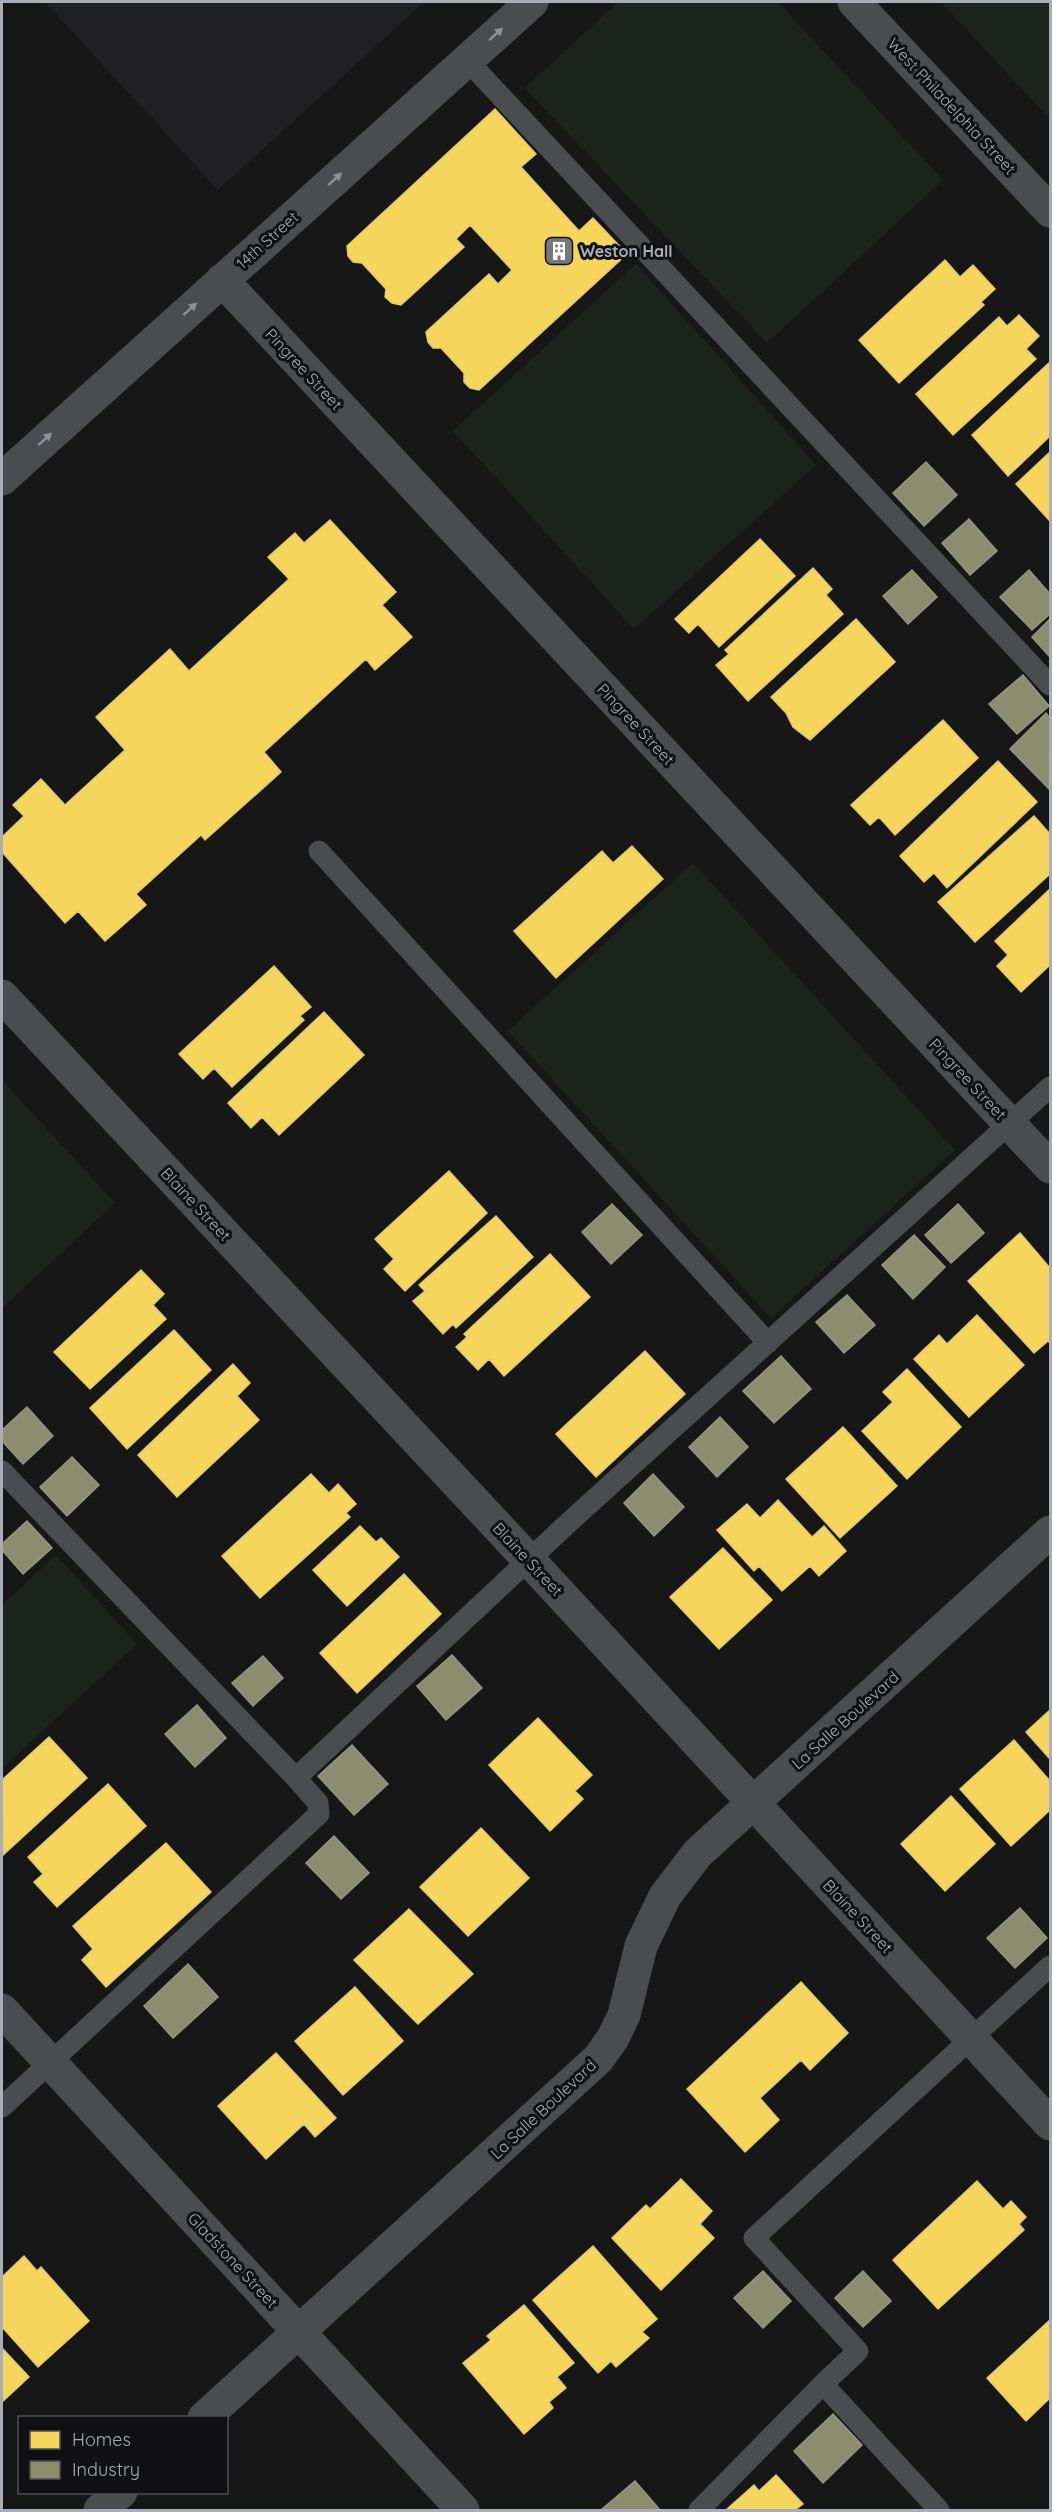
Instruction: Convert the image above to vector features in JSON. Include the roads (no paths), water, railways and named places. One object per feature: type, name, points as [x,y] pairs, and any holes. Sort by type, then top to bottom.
[{"type":"street","name":"14th Street","points":[[2,478],[532,2]]},
{"type":"street","name":"West Philadelphia Street","points":[[855,2],[1050,212]]},
{"type":"street","name":"Pingree Street","points":[[222,280],[1050,1167]]},
{"type":"street","name":"Blaine Street","points":[[2,996],[528,1559],[1050,2124]]},
{"type":"street","name":"La Salle Boulevard","points":[[206,2416],[598,2059],[613,2038],[624,2016],[641,1946],[665,1896],[698,1853],[1050,1532]]},
{"type":"street","name":"Gladstone Street","points":[[2,2010],[463,2511]]},
{"type":"street","points":[[100,2511],[120,2494]]},
{"type":"lane","points":[[467,60],[1050,685]]},
{"type":"lane","points":[[319,850],[768,1343]]},
{"type":"lane","points":[[296,1778],[528,1559],[1050,1088]]},
{"type":"lane","points":[[2,1471],[296,1778],[318,1803],[319,1814],[2,2107]]},
{"type":"lane","points":[[699,2511],[858,2351],[754,2238],[1050,1966]]},
{"type":"lane","points":[[823,2384],[939,2511]]},
{"type":"place","name":"Weston Hall","points":[[559,251]]}]
